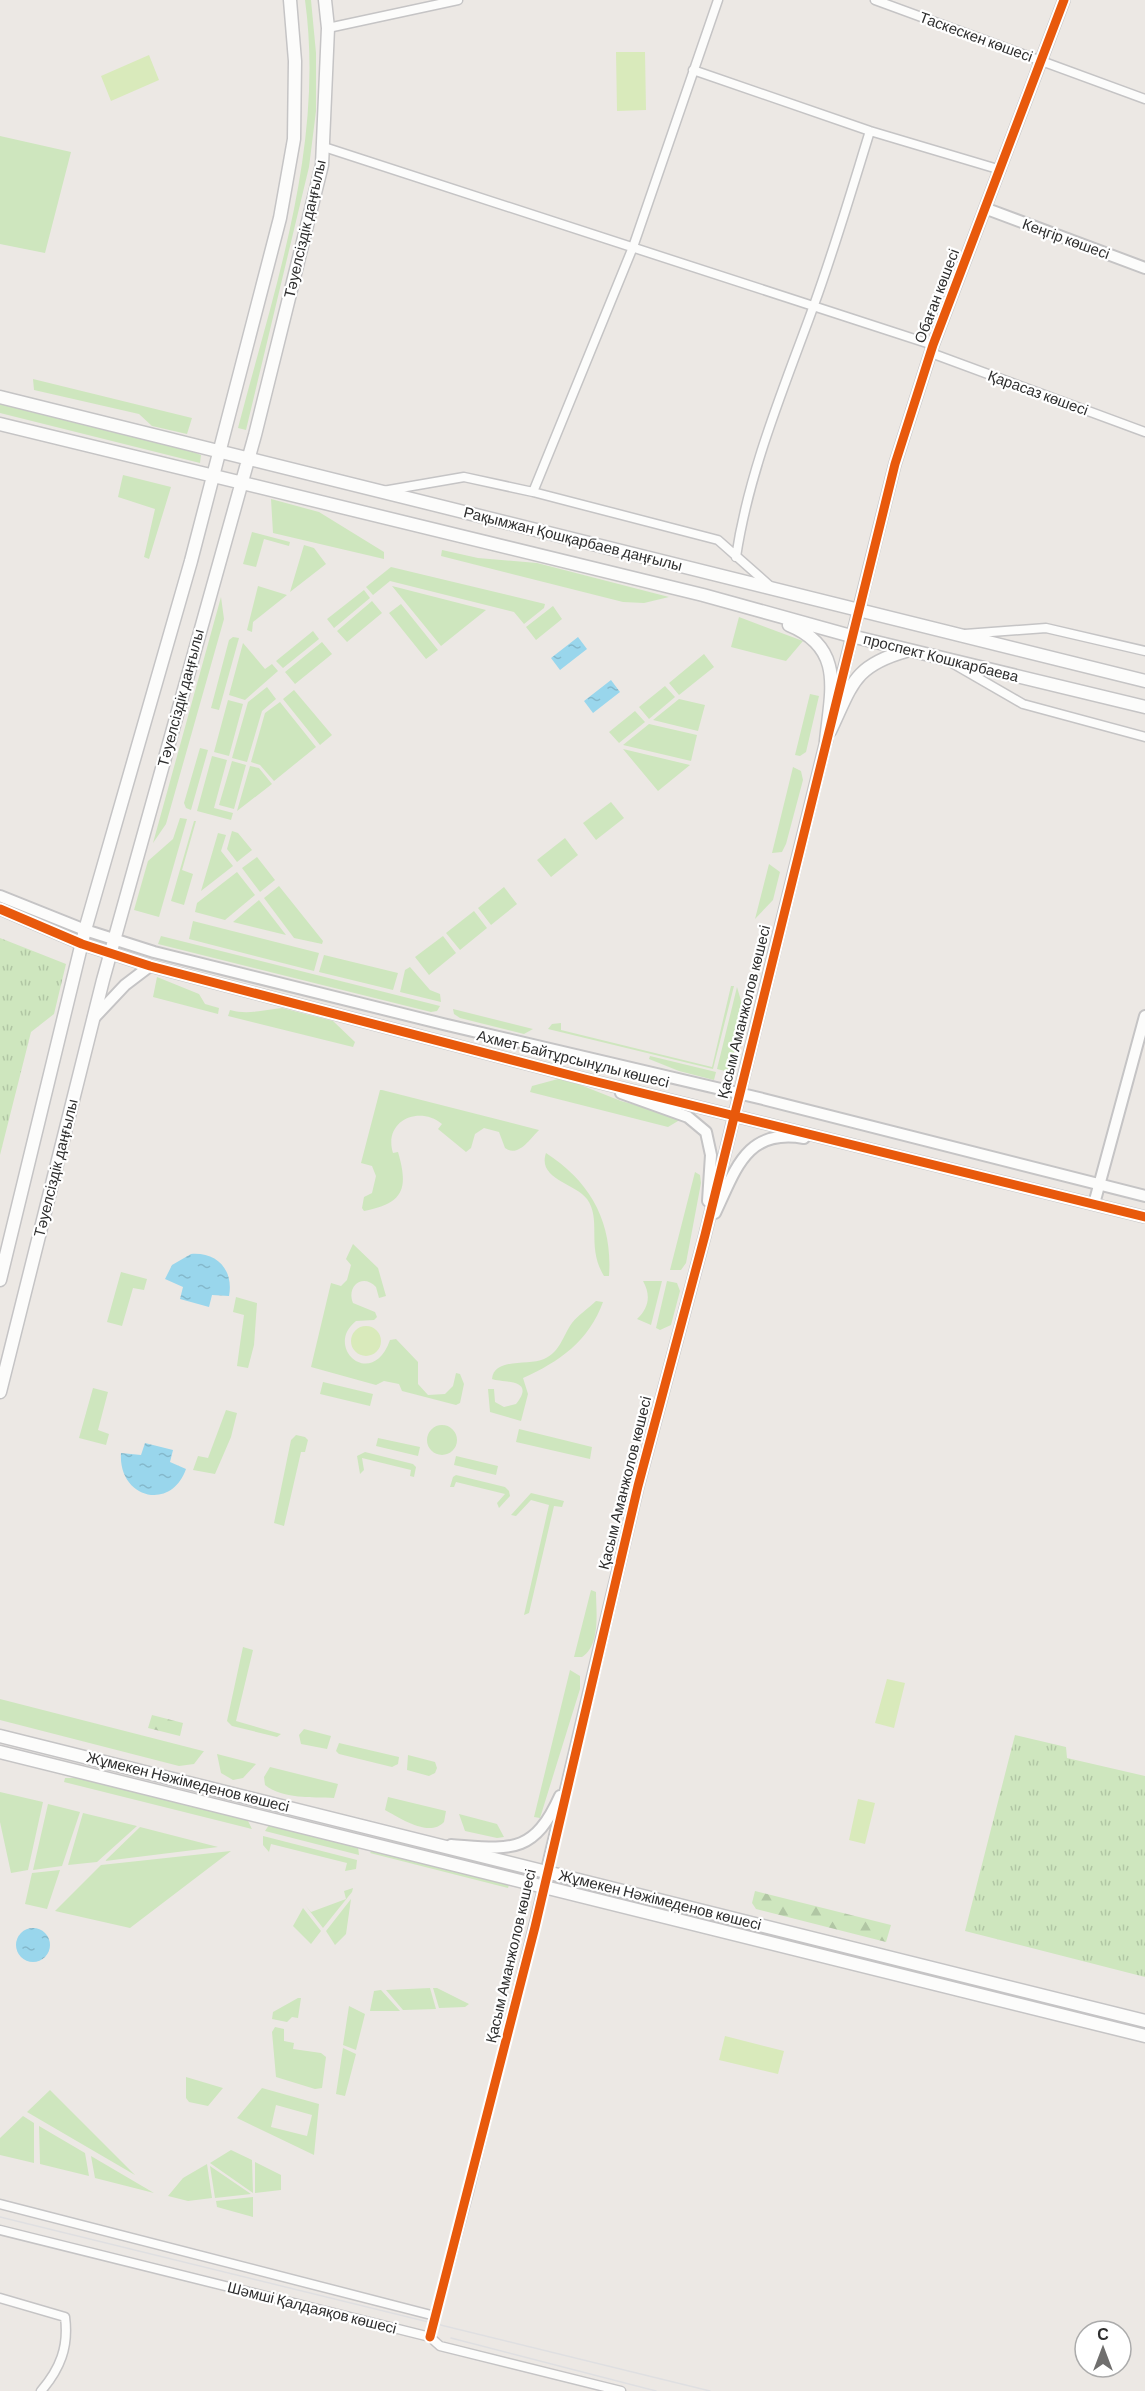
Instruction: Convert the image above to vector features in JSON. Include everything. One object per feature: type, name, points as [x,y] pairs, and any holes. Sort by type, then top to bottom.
[{"type":"main road","name":"Тәуелсіздік даңғылы","points":[[0,1280],[85,930],[214,475],[290,172],[296,103],[290,0]]},
{"type":"main road","name":"Тәуелсіздік даңғылы","points":[[0,1392],[114,940],[242,482],[320,176],[324,147],[328,28],[325,0]]},
{"type":"main road","name":"Рақымжан Қошқарбаев даңғылы","points":[[0,397],[1145,681]]},
{"type":"main road","name":"Рақымжан Қошқарбаев даңғылы","points":[[0,424],[703,595]]},
{"type":"main road","name":"проспект Кошкарбаева","points":[[703,595],[851,636],[1145,707]]},
{"type":"main road","points":[[741,605],[806,633],[824,651],[831,682],[826,741]]},
{"type":"main road","points":[[826,741],[860,673],[882,657],[907,650]]},
{"type":"main road","name":"Жұмекен Нәжімеденов көшесі","points":[[0,1736],[1145,2021]]},
{"type":"main road","name":"Жұмекен Нәжімеденов көшесі","points":[[0,1752],[1145,2036]]},
{"type":"street","points":[[328,28],[458,0]]},
{"type":"street","points":[[533,492],[633,247],[718,0]]},
{"type":"street","name":"Таскескен көшесі","points":[[874,0],[1145,99]]},
{"type":"street","name":"Обаған көшесі","points":[[851,636],[895,465],[932,349],[987,209],[1064,0]]},
{"type":"street","points":[[693,70],[870,131],[1001,170]]},
{"type":"street","points":[[736,557],[740,531],[761,449],[814,306],[870,131]]},
{"type":"street","name":"Қарасаз көшесі","points":[[324,147],[814,306],[1145,432]]},
{"type":"street","name":"Кеңгір көшесі","points":[[987,209],[1145,268]]},
{"type":"street","points":[[381,491],[464,477],[533,492],[718,540],[773,588]]},
{"type":"street","points":[[958,634],[1046,628],[1145,651]]},
{"type":"street","name":"Қасым Аманжолов көшесі","points":[[430,2337],[472,2180],[638,1486],[705,1235],[851,636]]},
{"type":"street","points":[[947,660],[1023,704],[1145,737]]},
{"type":"street","name":"Ахмет Байтұрсынұлы көшесі","points":[[0,896],[114,940],[443,1024],[740,1094],[1145,1196]]},
{"type":"street","name":"Ахмет Байтұрсынұлы көшесі","points":[[0,909],[82,944],[150,966],[585,1079],[735,1114],[1145,1217]]},
{"type":"street","points":[[93,1020],[125,985],[150,966]]},
{"type":"street","points":[[1094,1204],[1145,1016]]},
{"type":"street","points":[[585,1079],[652,1106],[688,1117],[706,1132],[711,1155],[705,1235]]},
{"type":"street","points":[[705,1235],[741,1160],[766,1138],[793,1136],[875,1149]]},
{"type":"street","points":[[440,1844],[500,1847],[525,1843],[542,1828],[571,1771]]},
{"type":"street","name":"Шәмші Қалдаяқов көшесі","points":[[0,2204],[435,2316]]},
{"type":"street","name":"Шәмші Қалдаяқов көшесі","points":[[0,2230],[430,2337],[440,2346],[621,2390]]},
{"type":"street","points":[[0,2298],[65,2317],[64,2347],[57,2373],[41,2391]]},
{"type":"green space","points":[[305,0],[311,0],[316,53],[316,111],[309,167],[246,430],[238,428],[280,270],[302,163],[308,109],[309,55]]},
{"type":"green space","points":[[616,52],[645,52],[646,110],[617,111]]},
{"type":"green space","points":[[149,55],[159,80],[111,101],[101,76]]},
{"type":"green space","points":[[0,136],[71,152],[45,253],[0,244]]},
{"type":"green space","points":[[33,379],[192,418],[187,434],[152,426],[139,414],[34,390]]},
{"type":"green space","points":[[0,403],[182,448],[201,455],[200,463],[0,413]]},
{"type":"green space","points":[[123,475],[171,487],[149,559],[144,557],[155,509],[118,497]]},
{"type":"green space","points":[[271,499],[319,512],[384,552],[384,559],[273,533]]},
{"type":"green space","points":[[252,532],[290,542],[289,546],[264,539],[256,567],[243,564]]},
{"type":"green space","points":[[304,545],[314,548],[326,564],[290,592]]},
{"type":"green space","points":[[442,550],[478,558],[537,563],[669,597],[644,603],[623,602],[441,556]]},
{"type":"green space","points":[[391,567],[545,604],[544,608],[524,624],[514,612],[390,581],[373,595],[366,587]]},
{"type":"green space","points":[[258,586],[287,595],[253,622],[252,632],[247,630]]},
{"type":"green space","points":[[392,586],[486,610],[441,646]]},
{"type":"green space","points":[[364,590],[370,598],[334,628],[327,619]]},
{"type":"green space","points":[[221,597],[224,619],[166,824],[153,843]]},
{"type":"green space","points":[[372,601],[382,613],[347,642],[337,631]]},
{"type":"green space","points":[[401,604],[438,650],[426,659],[389,613]]},
{"type":"green space","points":[[553,606],[562,619],[536,640],[526,627]]},
{"type":"green space","points":[[739,617],[803,641],[786,661],[731,647]]},
{"type":"green space","points":[[313,631],[319,639],[283,668],[276,661]]},
{"type":"green space","points":[[233,637],[239,638],[219,710],[211,708],[229,640]]},
{"type":"green space","points":[[322,642],[332,654],[295,684],[285,672]]},
{"type":"green space","points":[[243,643],[265,669],[272,664],[278,671],[245,700],[229,695]]},
{"type":"green space","points":[[704,654],[714,667],[679,695],[669,683]]},
{"type":"green space","points":[[665,686],[675,697],[649,719],[639,707]]},
{"type":"green space","points":[[267,687],[276,699],[262,711],[247,762],[232,758],[248,702]]},
{"type":"green space","points":[[294,690],[332,735],[320,745],[283,699]]},
{"type":"green space","points":[[810,694],[819,696],[806,752],[800,756],[795,755]]},
{"type":"green space","points":[[679,699],[705,705],[698,731],[653,720]]},
{"type":"green space","points":[[228,700],[243,704],[229,756],[214,752]]},
{"type":"green space","points":[[280,702],[316,747],[274,781],[260,765],[251,762],[265,713]]},
{"type":"green space","points":[[635,711],[645,722],[619,743],[609,732]]},
{"type":"green space","points":[[649,724],[697,735],[691,761],[623,745]]},
{"type":"green space","points":[[200,748],[208,750],[191,810],[186,808],[184,803]]},
{"type":"green space","points":[[623,749],[690,765],[658,791]]},
{"type":"green space","points":[[212,756],[227,760],[214,808],[233,813],[231,820],[197,811]]},
{"type":"green space","points":[[232,761],[246,765],[234,809],[219,805]]},
{"type":"green space","points":[[250,766],[259,768],[272,784],[237,811]]},
{"type":"green space","points":[[793,767],[801,771],[803,780],[786,844],[782,852],[772,853]]},
{"type":"green space","points":[[611,802],[624,818],[596,840],[583,823]]},
{"type":"green space","points":[[180,818],[187,819],[159,917],[134,910],[148,861],[173,839]]},
{"type":"green space","points":[[194,821],[196,821],[182,870],[193,874],[184,905],[171,901]]},
{"type":"green space","points":[[232,831],[238,833],[252,850],[237,862],[227,849]]},
{"type":"green space","points":[[218,833],[226,835],[221,851],[233,866],[201,891]]},
{"type":"green space","points":[[565,838],[578,855],[551,877],[537,860]]},
{"type":"green space","points":[[257,857],[275,880],[260,892],[242,868]]},
{"type":"green space","points":[[769,864],[780,872],[773,900],[755,919]]},
{"type":"green space","points":[[237,872],[255,895],[225,920],[195,912],[197,903]]},
{"type":"green space","points":[[279,886],[323,941],[322,944],[294,938],[264,898]]},
{"type":"green space","points":[[504,887],[517,904],[491,925],[478,908]]},
{"type":"green space","points":[[259,900],[286,935],[233,922]]},
{"type":"green space","points":[[474,911],[487,928],[460,950],[446,933]]},
{"type":"green space","points":[[193,921],[319,953],[314,971],[189,939]]},
{"type":"green space","points":[[161,936],[440,1006],[437,1011],[431,1012],[158,944]]},
{"type":"green space","points":[[443,936],[456,953],[429,975],[415,957]]},
{"type":"green space","points":[[0,938],[66,964],[54,1014],[31,1032],[0,1155]]},
{"type":"green space","points":[[324,955],[398,973],[393,990],[319,972]]},
{"type":"green space","points":[[410,967],[430,990],[440,994],[441,1002],[400,992],[405,970]]},
{"type":"green space","points":[[157,977],[199,994],[205,1004],[219,1008],[218,1014],[153,997]]},
{"type":"green space","points":[[731,986],[734,986],[713,1069],[548,1029],[552,1024],[561,1023],[561,1030],[712,1067]]},
{"type":"green space","points":[[737,987],[744,1011],[729,1072],[717,1069]]},
{"type":"green space","points":[[282,1008],[333,1021],[355,1042],[353,1047],[228,1016],[230,1010],[249,1012]]},
{"type":"green space","points":[[453,1009],[533,1029],[524,1034],[460,1018],[454,1014]]},
{"type":"green space","points":[[650,1056],[716,1072],[714,1080],[679,1071],[649,1059]]},
{"type":"green space","points":[[558,1079],[578,1084],[621,1101],[683,1118],[668,1127],[530,1092],[532,1086]]},
{"type":"green space","points":[[380,1090],[539,1130],[515,1151],[505,1148],[499,1132],[484,1128],[475,1134],[471,1148],[466,1152],[438,1129],[442,1124],[433,1118],[414,1116],[405,1119],[393,1132],[391,1142],[393,1153],[398,1152],[403,1176],[400,1193],[387,1204],[364,1211],[362,1208],[364,1197],[372,1193],[376,1176],[372,1166],[361,1163]]},
{"type":"green space","points":[[546,1153],[575,1177],[596,1206],[607,1238],[609,1276],[604,1276],[596,1255],[593,1216],[587,1199],[552,1175],[545,1162]]},
{"type":"green space","points":[[695,1172],[700,1175],[701,1183],[686,1263],[681,1270],[670,1270]]},
{"type":"green space","points":[[353,1244],[378,1268],[386,1296],[379,1298],[376,1287],[366,1281],[357,1283],[354,1287],[351,1297],[353,1303],[375,1312],[377,1317],[374,1320],[356,1321],[347,1331],[345,1342],[348,1352],[354,1359],[363,1363],[372,1362],[382,1355],[390,1340],[396,1339],[418,1362],[418,1384],[428,1395],[445,1394],[453,1386],[456,1373],[460,1374],[464,1384],[460,1403],[456,1405],[402,1391],[399,1384],[384,1381],[376,1385],[311,1367],[331,1283],[341,1286],[347,1280],[351,1265],[346,1259]]},
{"type":"green space","points":[[121,1272],[147,1279],[144,1290],[133,1288],[122,1326],[107,1322]]},
{"type":"green space","points":[[643,1281],[662,1281],[651,1325],[637,1319],[648,1301]]},
{"type":"green space","points":[[667,1281],[677,1283],[680,1291],[671,1325],[660,1330],[656,1328]]},
{"type":"green space","points":[[236,1297],[257,1303],[254,1345],[248,1368],[237,1366],[244,1315],[233,1312]]},
{"type":"green space","points":[[596,1301],[603,1302],[590,1328],[581,1339],[549,1365],[523,1378],[528,1394],[521,1421],[490,1412],[488,1389],[494,1389],[495,1402],[504,1407],[516,1404],[523,1390],[516,1383],[492,1379],[494,1372],[505,1365],[538,1361],[550,1356],[558,1348],[572,1323]]},
{"type":"green space","points":[[366,1326],[377,1330],[381,1341],[377,1352],[366,1356],[355,1352],[351,1341],[355,1330]]},
{"type":"green space","points":[[323,1382],[373,1394],[370,1406],[320,1394]]},
{"type":"green space","points":[[93,1388],[108,1392],[98,1430],[109,1434],[106,1445],[79,1438]]},
{"type":"green space","points":[[226,1410],[237,1413],[231,1437],[215,1474],[193,1470],[198,1456],[208,1458]]},
{"type":"green space","points":[[442,1425],[448,1426],[456,1434],[456,1446],[448,1454],[442,1455],[436,1454],[428,1446],[427,1440],[428,1434],[436,1426]]},
{"type":"green space","points":[[519,1429],[592,1447],[590,1459],[516,1442]]},
{"type":"green space","points":[[296,1435],[308,1440],[305,1452],[301,1452],[284,1526],[274,1523],[291,1440]]},
{"type":"green space","points":[[378,1438],[420,1447],[418,1456],[376,1446]]},
{"type":"green space","points":[[365,1452],[413,1464],[416,1467],[414,1477],[410,1476],[411,1470],[362,1458],[364,1470],[360,1474],[357,1456]]},
{"type":"green space","points":[[456,1456],[498,1466],[496,1475],[454,1465]]},
{"type":"green space","points":[[456,1475],[505,1487],[510,1496],[499,1508],[497,1503],[505,1494],[456,1482],[454,1487],[450,1487]]},
{"type":"green space","points":[[531,1493],[564,1501],[562,1507],[554,1506],[529,1613],[524,1615],[549,1505],[531,1500],[516,1516],[511,1515]]},
{"type":"green space","points":[[591,1590],[596,1592],[595,1636],[588,1652],[582,1657],[574,1657]]},
{"type":"green space","points":[[243,1647],[253,1650],[236,1721],[281,1734],[277,1737],[232,1726],[227,1721]]},
{"type":"green space","points":[[570,1670],[580,1676],[580,1689],[540,1818],[534,1817]]},
{"type":"green space","points":[[887,1679],[905,1683],[894,1728],[875,1723]]},
{"type":"green space","points":[[0,1699],[204,1751],[194,1764],[179,1766],[0,1720]]},
{"type":"green space","points":[[152,1715],[183,1723],[180,1736],[148,1728]]},
{"type":"green space","points":[[304,1729],[331,1736],[327,1749],[301,1744],[299,1735]]},
{"type":"green space","points":[[1015,1735],[1066,1747],[1067,1758],[1145,1776],[1145,1977],[965,1931]]},
{"type":"green space","points":[[339,1743],[399,1757],[398,1764],[392,1767],[339,1754],[336,1751]]},
{"type":"green space","points":[[217,1754],[256,1764],[243,1778],[233,1780],[221,1773]]},
{"type":"green space","points":[[408,1755],[435,1762],[437,1768],[435,1773],[429,1776],[407,1770]]},
{"type":"green space","points":[[270,1767],[338,1784],[334,1798],[289,1795],[272,1790],[265,1785],[264,1777]]},
{"type":"green space","points":[[65,1778],[90,1778],[247,1819],[252,1829],[64,1782]]},
{"type":"green space","points":[[0,1792],[43,1802],[28,1870],[11,1873],[0,1822]]},
{"type":"green space","points":[[388,1797],[446,1811],[444,1822],[431,1828],[406,1822],[385,1810]]},
{"type":"green space","points":[[858,1799],[875,1803],[865,1844],[849,1840]]},
{"type":"green space","points":[[48,1804],[80,1812],[62,1866],[33,1870]]},
{"type":"green space","points":[[83,1813],[137,1826],[97,1862],[68,1865]]},
{"type":"green space","points":[[459,1814],[497,1824],[504,1837],[497,1838],[465,1831]]},
{"type":"green space","points":[[269,1825],[358,1847],[359,1855],[265,1831]]},
{"type":"green space","points":[[140,1827],[218,1847],[105,1861]]},
{"type":"green space","points":[[263,1836],[357,1860],[356,1869],[345,1871],[347,1863],[271,1844],[269,1852],[263,1845]]},
{"type":"green space","points":[[373,1849],[510,1882],[508,1888],[370,1853]]},
{"type":"green space","points":[[231,1851],[130,1928],[55,1911],[101,1865]]},
{"type":"green space","points":[[60,1870],[47,1909],[25,1904],[32,1873]]},
{"type":"green space","points":[[353,1888],[352,1892],[323,1928],[305,1905],[311,1912],[346,1899],[344,1891]]},
{"type":"green space","points":[[755,1891],[891,1925],[886,1942],[756,1909],[752,1903]]},
{"type":"green space","points":[[351,1899],[346,1934],[335,1945],[326,1931]]},
{"type":"green space","points":[[303,1908],[321,1931],[311,1944],[293,1926]]},
{"type":"green space","points":[[430,1988],[436,2009],[403,2010],[386,1990]]},
{"type":"green space","points":[[433,1988],[469,2004],[465,2007],[439,2008]]},
{"type":"green space","points":[[381,1990],[400,2011],[370,2011],[374,1991]]},
{"type":"green space","points":[[301,1998],[298,2018],[292,2017],[287,2022],[272,2019],[273,2012]]},
{"type":"green space","points":[[349,2006],[365,2014],[356,2050],[343,2045]]},
{"type":"green space","points":[[275,2027],[284,2029],[284,2041],[294,2043],[293,2049],[321,2053],[326,2057],[322,2088],[315,2089],[276,2077],[272,2032]]},
{"type":"green space","points":[[725,2036],[784,2051],[778,2074],[719,2060]]},
{"type":"green space","points":[[343,2048],[356,2054],[345,2096],[336,2094]]},
{"type":"green space","points":[[186,2077],[223,2088],[208,2106],[189,2102],[186,2098]]},
{"type":"green space","points":[[262,2088],[319,2104],[314,2155],[237,2118]],"holes":[[[276,2105],[312,2115],[307,2136],[271,2127]]]},
{"type":"green space","points":[[50,2090],[135,2175],[27,2112]]},
{"type":"green space","points":[[23,2116],[34,2123],[34,2163],[0,2155],[0,2138]]},
{"type":"green space","points":[[39,2126],[85,2153],[89,2176],[40,2164]]},
{"type":"green space","points":[[231,2150],[252,2160],[253,2193],[210,2163]]},
{"type":"green space","points":[[91,2156],[154,2193],[95,2178]]},
{"type":"green space","points":[[255,2162],[281,2175],[281,2190],[255,2193]]},
{"type":"green space","points":[[207,2164],[212,2198],[188,2201],[168,2196],[183,2178]]},
{"type":"green space","points":[[210,2166],[251,2194],[215,2198]]},
{"type":"green space","points":[[253,2197],[253,2217],[217,2207],[216,2201]]},
{"type":"water","points":[[578,637],[587,649],[560,670],[551,658]]},
{"type":"water","points":[[611,680],[620,692],[593,713],[584,701]]},
{"type":"water","points":[[191,1254],[209,1256],[222,1264],[229,1278],[229,1296],[212,1295],[209,1307],[180,1299],[183,1287],[165,1279],[172,1265]]},
{"type":"water","points":[[145,1443],[173,1450],[170,1462],[186,1469],[179,1483],[169,1491],[158,1495],[147,1494],[136,1489],[128,1481],[122,1468],[121,1453],[141,1455]]},
{"type":"water","points":[[33,1928],[45,1933],[50,1945],[45,1957],[33,1962],[21,1957],[16,1945],[21,1933]]},
{"type":"tram line","points":[[0,2217],[710,2391]]},
{"type":"tram line","points":[[451,2338],[656,2391]]},
{"type":"cycle path","points":[[430,2337],[535,1927],[638,1486],[705,1235],[895,464],[933,345],[1064,0]]},
{"type":"cycle path","points":[[0,909],[82,944],[150,966],[585,1079],[1145,1217]]}]
